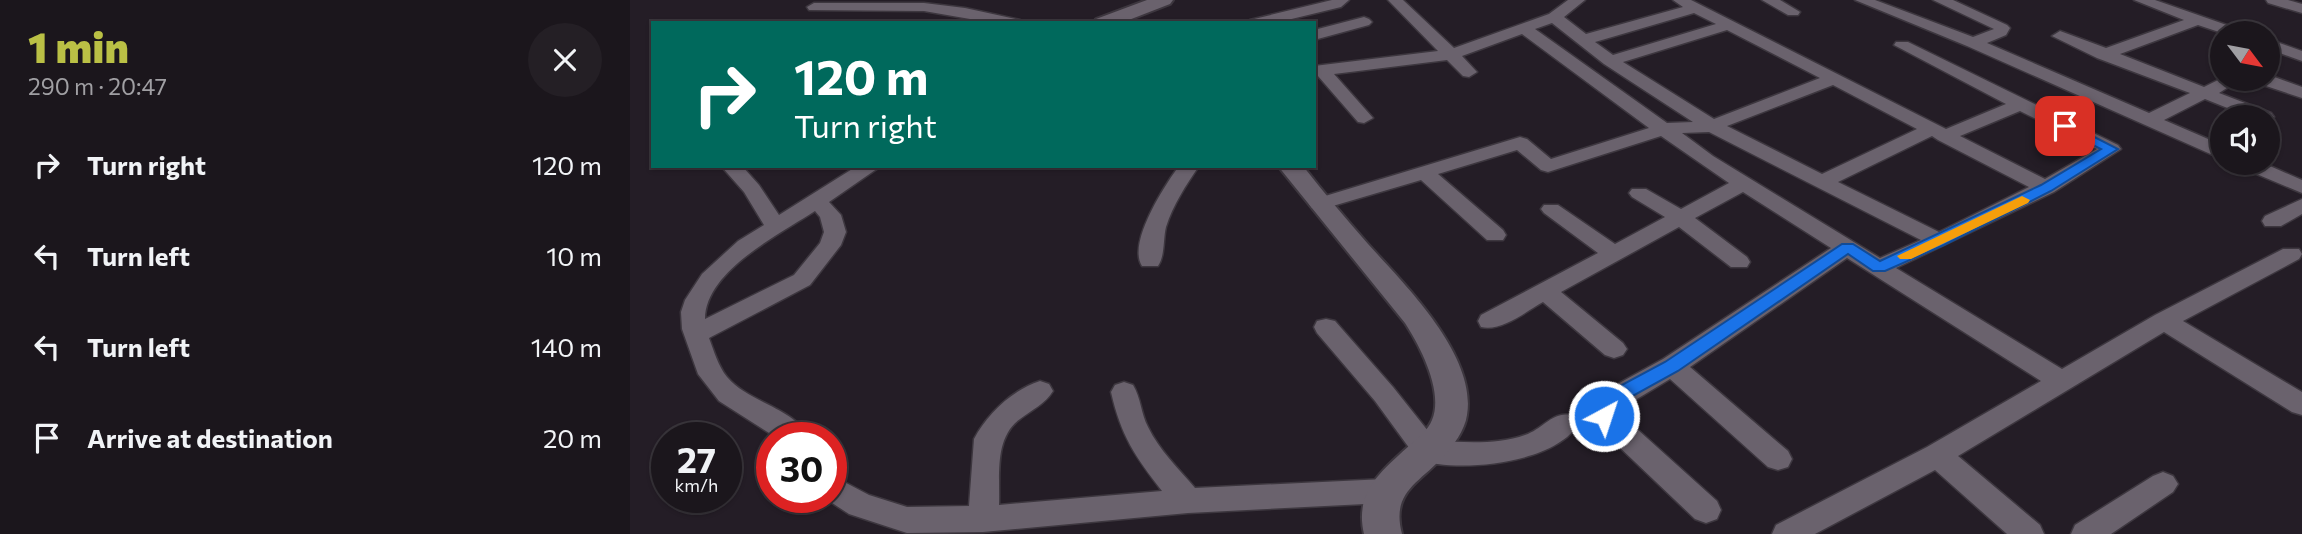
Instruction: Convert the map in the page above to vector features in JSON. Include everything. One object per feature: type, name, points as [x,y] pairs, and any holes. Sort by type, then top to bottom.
[{"type":"street","points":[[1108,21],[1164,0]]},
{"type":"street","points":[[1264,21],[1336,4],[1342,0]]},
{"type":"street","points":[[1395,0],[1469,72]]},
{"type":"street","points":[[1318,70],[1453,54],[1553,17],[1578,0]]},
{"type":"street","points":[[1769,0],[1793,12]]},
{"type":"street","points":[[1861,0],[1972,43],[2210,147]]},
{"type":"street","points":[[1940,0],[1992,20],[2002,28],[2001,32],[1972,43]]},
{"type":"street","points":[[2141,0],[2210,24]]},
{"type":"street","points":[[2168,10],[2193,0]]},
{"type":"street","points":[[2275,0],[2302,9]]},
{"type":"street","points":[[1584,40],[1688,4],[2046,188]]},
{"type":"street","points":[[814,7],[923,7],[1006,21]]},
{"type":"street","points":[[1553,17],[1610,61],[1712,126],[1939,241]]},
{"type":"street","points":[[2103,55],[2198,20]]},
{"type":"street","points":[[1316,34],[1364,22]]},
{"type":"street","points":[[1610,61],[1728,25]]},
{"type":"street","points":[[1524,28],[1664,129],[1752,188],[2063,382]]},
{"type":"street","points":[[2060,36],[2233,105]]},
{"type":"street","points":[[1879,267],[1939,241],[2046,188],[2111,149],[1902,45]]},
{"type":"street","points":[[1318,70],[1364,118]]},
{"type":"street","points":[[1320,204],[1520,143],[1548,166],[1664,129],[1712,126],[1836,79]]},
{"type":"street","points":[[2280,85],[2302,93]]},
{"type":"street","points":[[2149,120],[2210,90]]},
{"type":"street","points":[[1821,182],[1939,133],[2020,104]]},
{"type":"street","points":[[733,168],[752,189],[776,227]]},
{"type":"street","points":[[777,422],[729,395],[713,378],[693,324],[694,308],[702,290],[729,260],[868,168]]},
{"type":"street","points":[[1150,261],[1149,245],[1163,208],[1187,168]]},
{"type":"street","points":[[1292,168],[1415,317],[1438,355],[1449,388],[1450,417],[1428,452],[1385,491],[1378,522],[1383,534]]},
{"type":"street","points":[[1490,321],[1680,217],[1798,170]]},
{"type":"street","points":[[1424,172],[1495,235]]},
{"type":"street","points":[[2274,175],[2302,187]]},
{"type":"street","points":[[1639,193],[1680,217],[1739,262]]},
{"type":"street","points":[[696,334],[803,280],[830,245],[835,232],[830,215],[818,202]]},
{"type":"street","points":[[2273,221],[2302,205]]},
{"type":"street","points":[[1551,209],[1614,253]]},
{"type":"street","points":[[1706,510],[1604,416],[1603,408],[1612,399],[1672,366],[1847,247]]},
{"type":"street","points":[[1787,534],[1937,455],[2164,321],[2291,254]]},
{"type":"street","points":[[1544,291],[1614,349]]},
{"type":"street","points":[[2164,321],[2302,405]]},
{"type":"street","points":[[1325,327],[1384,394],[1428,452]]},
{"type":"street","points":[[1672,366],[1778,459]]},
{"type":"street","points":[[983,519],[988,439],[1007,414],[1040,391]]},
{"type":"street","points":[[1125,392],[1132,424],[1145,449],[1188,501]]},
{"type":"street","points":[[1428,452],[1475,454],[1533,445],[1565,423]]},
{"type":"street","points":[[1937,455],[2029,534]]},
{"type":"street","points":[[2086,534],[2163,484]]},
{"type":"street","points":[[847,497],[902,527],[1188,501],[1385,491]]},
{"type":"slow traffic","points":[[1905,256],[2022,200]]},
{"type":"route","points":[[1604,416],[1603,408],[1612,399],[1672,366],[1847,247],[1879,267],[1939,241],[2046,188],[2111,149],[2065,126]]}]
